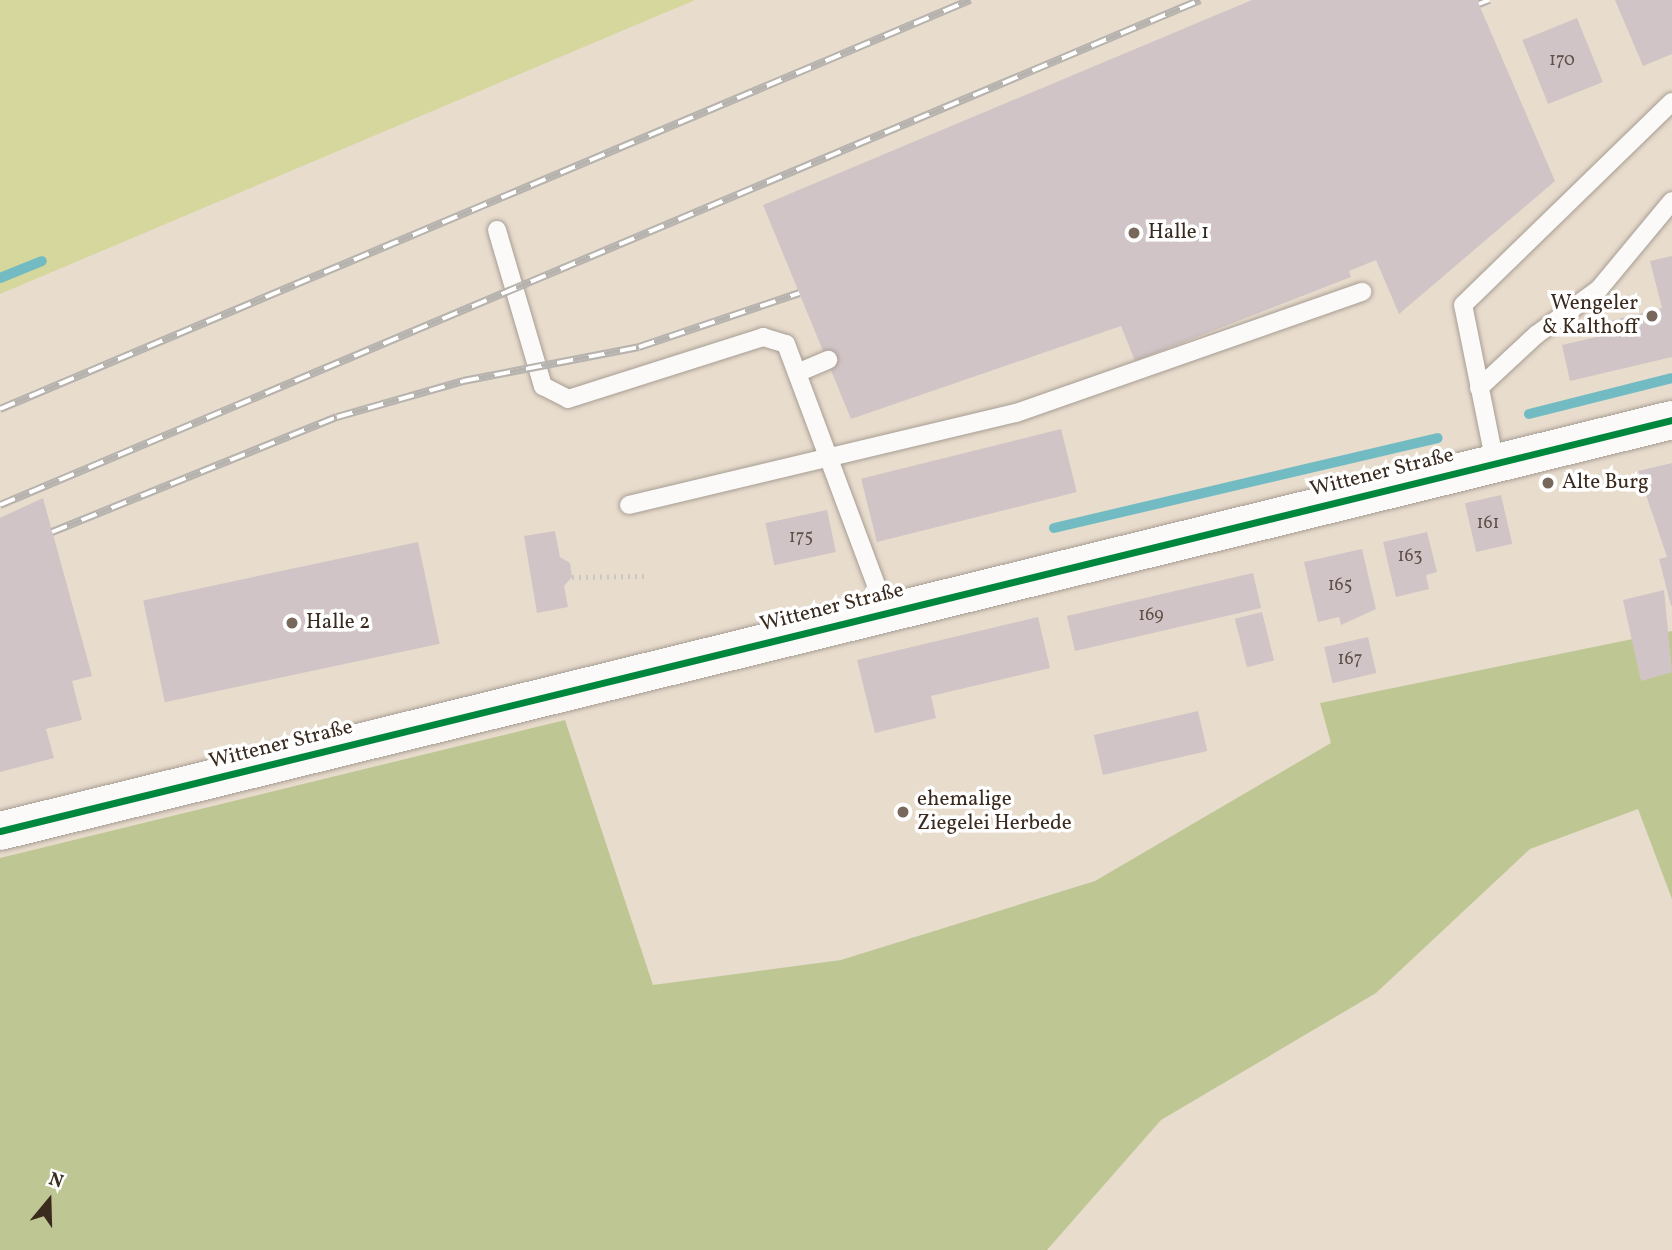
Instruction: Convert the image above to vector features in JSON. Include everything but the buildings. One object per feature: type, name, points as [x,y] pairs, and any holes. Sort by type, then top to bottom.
[{"type":"main road","name":"Wittener Straße","points":[[0,831],[1672,421]]},
{"type":"lane","points":[[1495,463],[1463,305],[1672,103]]},
{"type":"lane","points":[[1479,388],[1536,335],[1599,289],[1672,201]]},
{"type":"lane","points":[[497,230],[543,386],[568,399],[763,337],[786,344],[886,612]]},
{"type":"lane","points":[[629,506],[827,454],[1016,413],[1362,292]]},
{"type":"lane","points":[[797,373],[828,360]]},
{"type":"path","points":[[572,577],[645,576]]},
{"type":"green space","points":[[0,0],[695,0],[0,294]]},
{"type":"green space","points":[[1672,631],[1672,899],[1638,809],[1530,849],[1376,993],[1161,1120],[1047,1250],[0,1250],[0,858],[565,720],[653,985],[841,960],[1095,881],[1331,743],[1320,703]]},
{"type":"waterway","points":[[0,278],[42,261]]},
{"type":"waterway","points":[[1529,414],[1672,378]]},
{"type":"waterway","points":[[1054,528],[1438,438]]},
{"type":"railway","points":[[0,409],[970,0]]},
{"type":"railway","points":[[0,505],[1200,0]]},
{"type":"railway","points":[[1479,4],[1489,0]]},
{"type":"railway","points":[[52,532],[337,417],[463,381],[639,347],[799,293]]},
{"type":"cycle path","points":[[0,831],[1672,420]]},
{"type":"place","name":"Halle 1","points":[[1134,233]]},
{"type":"place","name":"Wengeler & Kalthoff","points":[[1652,316]]},
{"type":"place","name":"Alte Burg","points":[[1548,483]]},
{"type":"place","name":"Halle 2","points":[[292,623]]},
{"type":"place","name":"ehemalige Ziegelei Herbede","points":[[903,812]]}]
